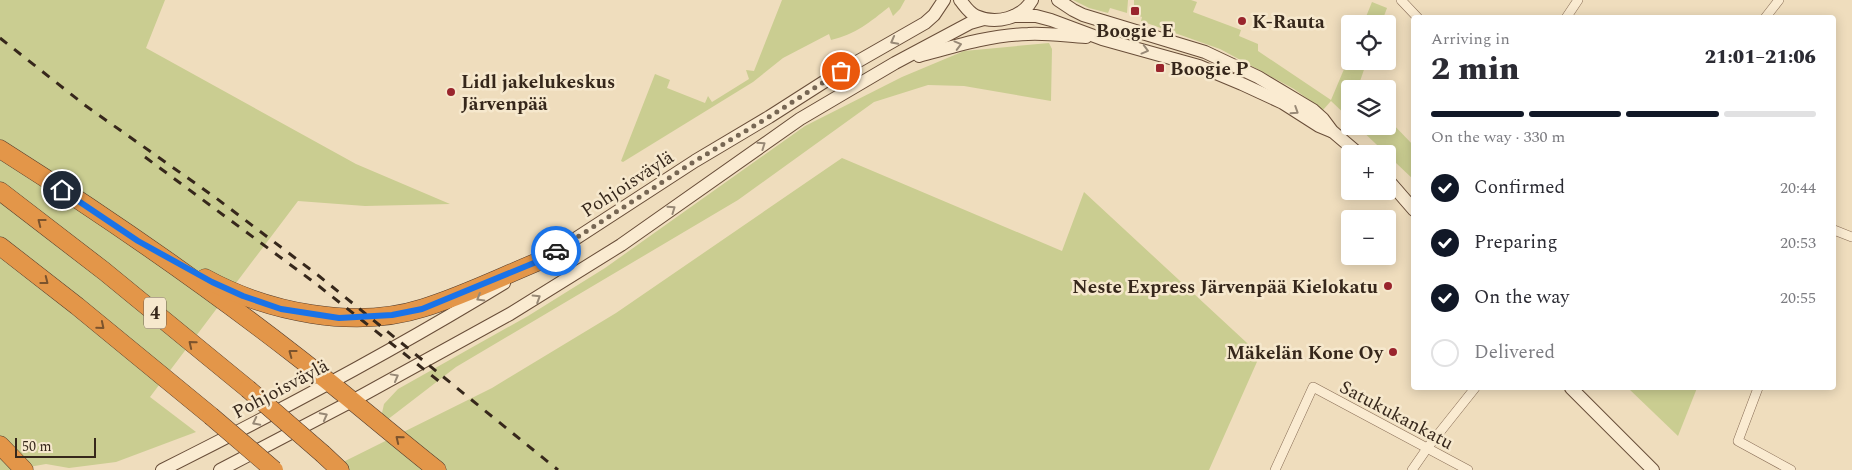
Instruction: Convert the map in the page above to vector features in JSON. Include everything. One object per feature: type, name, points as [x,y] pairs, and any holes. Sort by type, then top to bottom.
[{"type":"highway","points":[[0,149],[138,241],[295,355],[436,470]]},
{"type":"highway","name":"4","points":[[0,191],[79,252],[248,389],[340,470]]},
{"type":"highway","points":[[138,241],[212,282],[243,296],[281,309],[339,318],[392,315],[422,309],[546,258]]},
{"type":"highway","name":"4","points":[[0,246],[63,295],[274,470]]},
{"type":"highway","points":[[0,445],[22,469]]},
{"type":"main road","name":"Pohjoisväylä","points":[[162,470],[330,383],[444,320],[546,258],[695,161],[841,71],[925,23],[934,15],[944,0]]},
{"type":"main road","points":[[960,0],[968,11],[984,19]]},
{"type":"main road","points":[[220,470],[352,401],[510,314],[613,250],[800,119],[895,63],[970,23],[984,19],[1004,19],[1014,16],[1028,7],[1032,0]]},
{"type":"main road","points":[[1058,0],[1083,15],[1205,52],[1258,77],[1313,110],[1332,131],[1348,145]]},
{"type":"main road","points":[[1014,16],[1036,16],[1051,20],[1102,39],[1199,66],[1283,103],[1319,126],[1332,131]]},
{"type":"main road","points":[[895,63],[958,44],[1006,35],[1046,34],[1102,39]]},
{"type":"main road","points":[[1396,189],[1411,207]]},
{"type":"main road","points":[[1573,390],[1653,470]]},
{"type":"street","points":[[1402,0],[1415,15]]},
{"type":"street","points":[[1568,15],[1578,0]]},
{"type":"street","points":[[1767,15],[1779,0]]},
{"type":"street","points":[[1836,231],[1852,237]]},
{"type":"street","name":"Satukukankatu","points":[[1275,470],[1312,387],[1428,447],[1468,470]]},
{"type":"street","points":[[1412,470],[1473,390]]},
{"type":"street","points":[[1757,390],[1738,441],[1791,470]]},
{"type":"green space","points":[[0,0],[165,0],[146,48],[356,164],[450,204],[365,206],[298,201],[150,397],[196,432],[116,462],[69,468],[46,464],[12,470],[0,470]]},
{"type":"green space","points":[[782,0],[905,0],[893,16],[889,7],[855,31],[831,40],[829,34],[783,58],[753,82],[623,162],[621,161],[655,74],[670,80],[667,88],[705,103],[708,96],[712,102],[749,79],[746,70],[754,71]]},
{"type":"green space","points":[[1073,0],[1128,0],[1127,13],[1110,8],[1108,13],[1089,8]]},
{"type":"green space","points":[[1134,0],[1191,0],[1197,2],[1193,12],[1241,30],[1239,36],[1258,44],[1258,51],[1331,100],[1344,70],[1364,70],[1360,80],[1341,80],[1341,110],[1331,101],[1323,110],[1294,89],[1220,49],[1141,21],[1142,17],[1134,14]]},
{"type":"green space","points":[[1372,2],[1387,8],[1384,15],[1367,15]]},
{"type":"green space","points":[[1049,43],[1052,49],[1051,101],[964,86],[928,85],[874,102],[738,200],[456,367],[387,420],[382,413],[384,404],[398,389],[528,316],[605,268],[805,126],[902,77],[964,51]]},
{"type":"green space","points":[[1396,127],[1411,143],[1411,177],[1396,163],[1396,145],[1377,145],[1366,135],[1396,135]]},
{"type":"green space","points":[[842,158],[1062,251],[1084,192],[1260,355],[1209,470],[327,470],[492,388],[616,313]]},
{"type":"green space","points":[[1630,390],[1696,390],[1678,436]]},
{"type":"railway","points":[[0,38],[86,106],[216,198],[319,276],[558,470]]},
{"type":"railway","points":[[145,157],[315,283],[445,386]]},
{"type":"way so far","points":[[556,251],[695,161],[841,71]]},
{"type":"place","name":"Boogie E","points":[[1135,11]]},
{"type":"place","name":"K-Rauta","points":[[1242,21]]},
{"type":"place","name":"Boogie P","points":[[1160,68]]},
{"type":"place","name":"Lidl jakelukeskus Järvenpää","points":[[451,92]]},
{"type":"place","name":"Neste Express Järvenpää Kielokatu","points":[[1388,286]]},
{"type":"place","name":"Mäkelän Kone Oy","points":[[1393,352]]},
{"type":"route","points":[[62,190],[138,241],[212,282],[243,296],[281,309],[339,318],[392,315],[422,309],[546,258],[556,251]]}]
